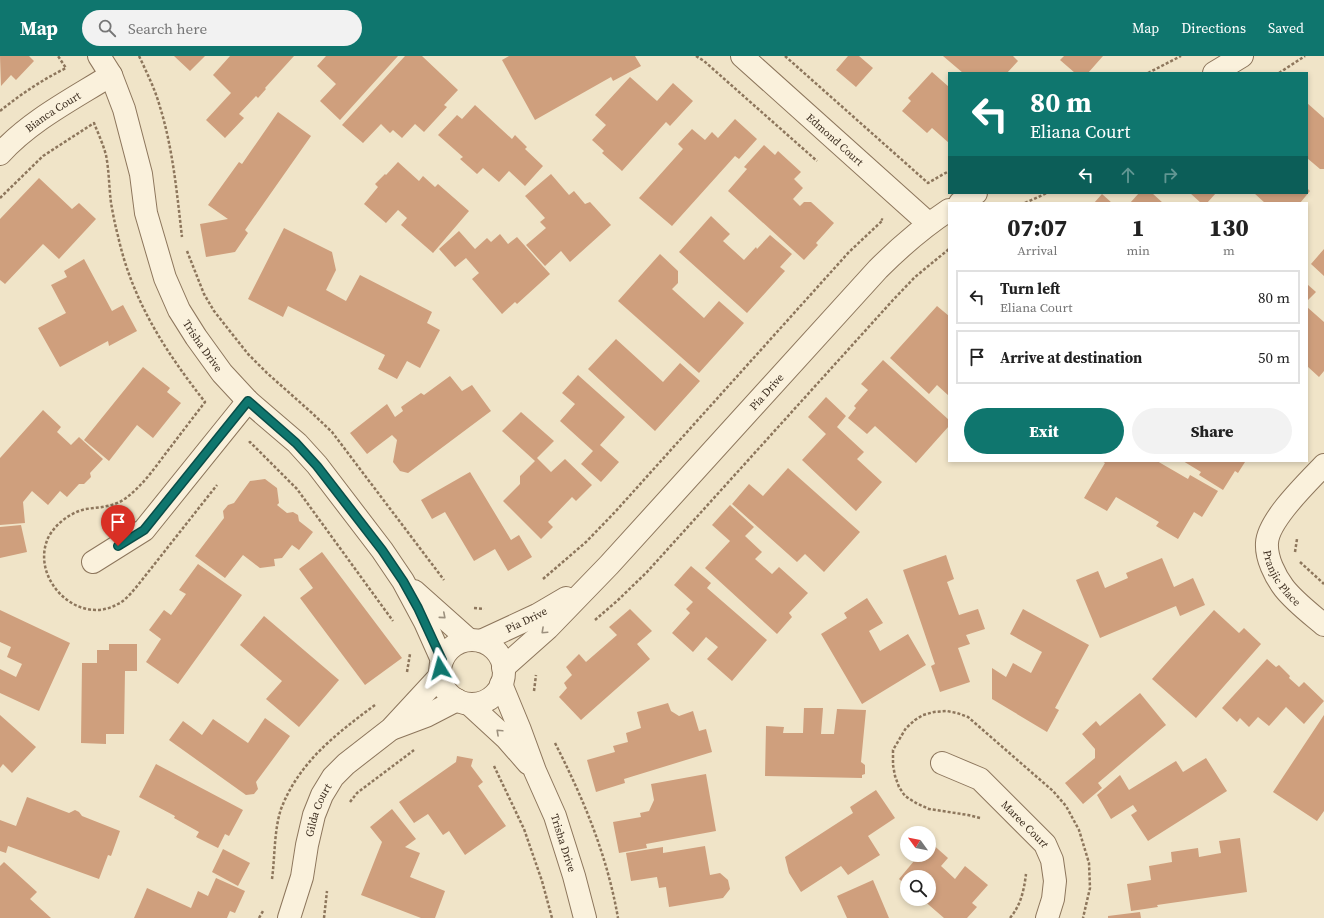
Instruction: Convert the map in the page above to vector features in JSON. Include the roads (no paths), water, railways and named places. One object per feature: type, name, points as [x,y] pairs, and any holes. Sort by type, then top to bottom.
[{"type":"street","name":"Trisha Drive","points":[[99,56],[111,74],[124,109],[141,174],[146,213],[165,278],[179,310],[222,373],[248,401],[296,443],[317,466],[382,550],[403,581],[425,622],[441,668]]},
{"type":"street","name":"Edmond Court","points":[[742,56],[928,223]]},
{"type":"street","points":[[1216,72],[1242,56]]},
{"type":"street","name":"Bianca Court","points":[[0,154],[35,122],[111,74]]},
{"type":"street","points":[[962,202],[974,194]]},
{"type":"street","name":"Pia Drive","points":[[502,676],[626,547],[893,253],[928,223],[948,211]]},
{"type":"street","points":[[93,562],[144,530],[248,401]]},
{"type":"street","name":"Pranjic Place","points":[[1324,465],[1277,518],[1270,530],[1266,542],[1272,567],[1284,588],[1324,625]]},
{"type":"street","name":"Trisha Drive","points":[[403,581],[475,641]]},
{"type":"street","name":"Pia Drive","points":[[475,641],[537,615],[591,583]]},
{"type":"street","points":[[475,641],[489,645],[496,651],[502,676],[496,692],[488,699],[479,703],[463,702],[449,694],[443,686],[441,668],[447,652],[453,646],[461,642],[475,641]]},
{"type":"street","name":"Gilda Court","points":[[289,918],[302,877],[314,815],[322,795],[333,777],[346,764],[391,729],[441,668]]},
{"type":"street","name":"Trisha Drive","points":[[502,676],[535,771],[555,816],[586,918]]},
{"type":"street","name":"Trisha Drive","points":[[463,702],[507,739],[535,771]]},
{"type":"street","name":"Gilda Court","points":[[391,729],[463,702]]},
{"type":"street","name":"Maree Court","points":[[942,763],[980,779],[1045,844],[1052,860],[1055,881],[1053,899],[1047,918]]}]
